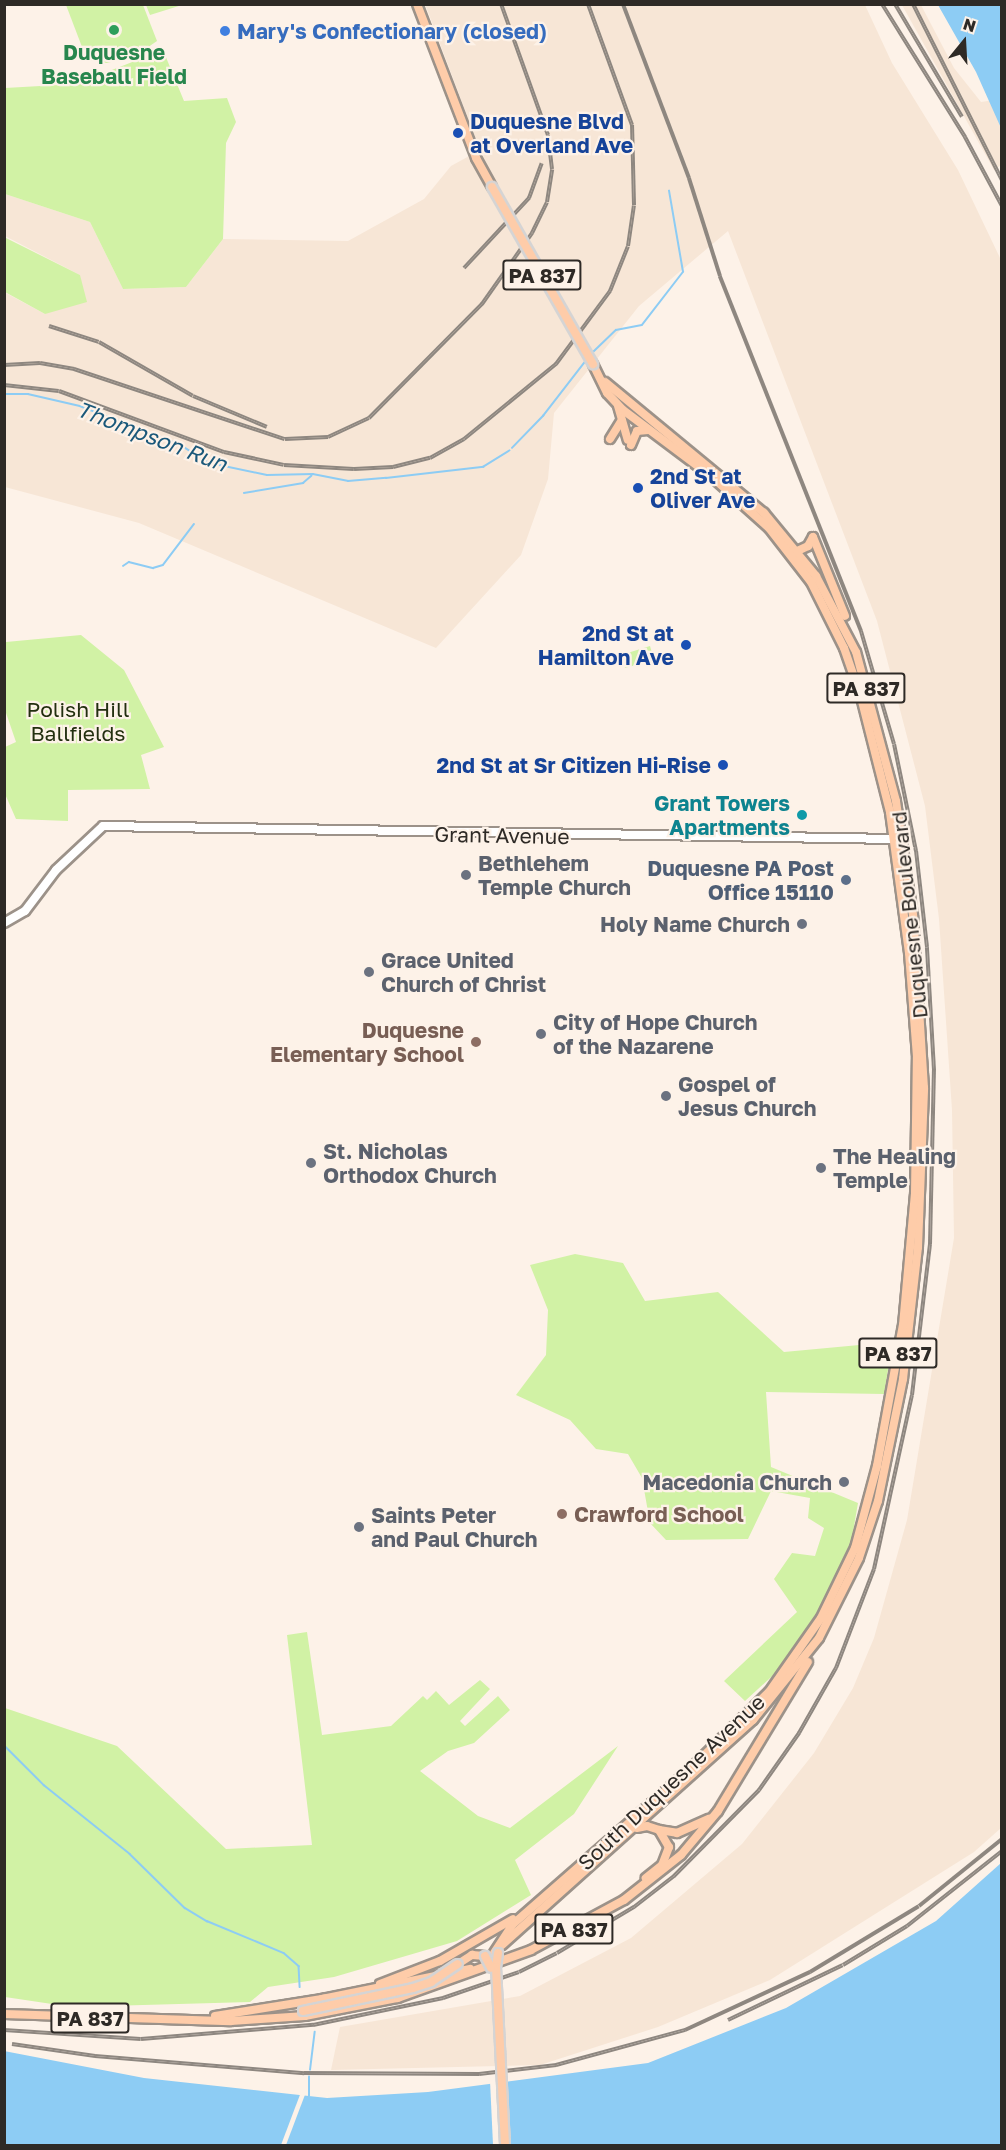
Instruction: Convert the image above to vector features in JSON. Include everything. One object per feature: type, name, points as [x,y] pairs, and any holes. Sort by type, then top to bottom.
[{"type":"main road","name":"Duquesne Boulevard","points":[[417,4],[476,158],[616,403],[735,495],[794,552],[823,602],[849,663],[880,767],[898,839]]},
{"type":"main road","name":"Duquesne Boulevard","points":[[600,377],[637,412],[747,498],[794,552],[829,598],[856,652],[883,742],[913,915],[921,1028],[922,1176],[903,1379],[887,1468],[859,1558]]},
{"type":"main road","points":[[616,403],[629,442],[636,431],[648,430]]},
{"type":"main road","points":[[610,439],[622,419]]},
{"type":"main road","points":[[794,552],[808,546],[813,537],[856,652],[849,663]]},
{"type":"main road","name":"South Duquesne Avenue","points":[[530,1908],[690,1769],[769,1692],[795,1659],[821,1618],[855,1548],[877,1466],[903,1325],[915,1193],[916,1047],[898,839]]},
{"type":"main road","name":"South Duquesne Avenue","points":[[492,1954],[753,1720],[806,1657],[842,1596],[859,1558]]},
{"type":"main road","name":"PA 837","points":[[4,2014],[231,2021],[304,2013],[398,1998],[522,1954],[583,1925],[660,1875],[699,1835],[718,1811],[820,1642],[842,1596]]},
{"type":"main road","points":[[629,1833],[647,1826],[677,1833],[693,1829],[718,1811]]},
{"type":"main road","points":[[322,1999],[471,1969],[570,1926],[624,1895],[662,1865],[669,1847],[659,1830]]},
{"type":"main road","points":[[502,2145],[492,1954],[505,1933],[530,1908]]},
{"type":"main road","name":"PA 837","points":[[176,2018],[225,2015],[322,1999],[379,1985],[440,1961],[530,1908]]},
{"type":"main road","points":[[304,2013],[413,1988],[431,1982],[472,1955],[492,1954]]},
{"type":"main road","points":[[492,1954],[496,1967],[502,2145]]},
{"type":"street","name":"Grant Avenue","points":[[4,923],[25,911],[56,870],[103,826],[898,839]]},
{"type":"shaded area","points":[[425,4],[865,5],[892,63],[958,170],[1001,260],[1001,1828],[974,1852],[770,1980],[658,2027],[540,2065],[331,2070],[340,2027],[520,1996],[631,1938],[742,1844],[814,1753],[853,1688],[874,1638],[907,1520],[954,1238],[952,1110],[939,919],[925,806],[877,621],[728,231],[639,306],[554,413],[548,479],[521,555],[436,648],[139,523],[5,487],[4,292],[45,314],[80,275],[5,236],[5,194],[90,222],[123,289],[186,287],[223,239],[348,241],[424,199],[451,166],[480,150]]},
{"type":"shaded area","points":[[902,5],[921,5],[954,68],[981,102],[1001,99],[1001,165],[994,170]]},
{"type":"green space","points":[[146,4],[182,5],[150,15]]},
{"type":"green space","name":"Duquesne Baseball Field","points":[[66,5],[143,5],[157,41],[135,56],[107,63],[87,60]]},
{"type":"green space","points":[[163,50],[184,101],[227,98],[236,122],[226,143],[223,239],[186,287],[123,289],[90,222],[5,194],[5,88],[76,84]]},
{"type":"green space","points":[[4,237],[80,275],[87,302],[45,314],[5,292]]},
{"type":"green space","name":"Polish Hill Ballfields","points":[[81,635],[124,670],[164,747],[141,755],[150,789],[68,790],[68,821],[16,819],[5,794],[5,747],[16,742],[5,710],[6,642]]},
{"type":"green space","points":[[650,646],[654,660],[625,668],[621,655]]},
{"type":"green space","points":[[575,1254],[623,1263],[645,1301],[718,1292],[784,1352],[870,1344],[892,1346],[884,1394],[766,1392],[771,1467],[858,1503],[850,1550],[824,1603],[781,1668],[745,1701],[724,1681],[797,1612],[774,1579],[792,1553],[815,1556],[824,1528],[808,1518],[810,1498],[771,1491],[748,1539],[666,1540],[650,1523],[642,1478],[628,1454],[596,1449],[570,1420],[516,1395],[546,1355],[548,1310],[530,1265]]},
{"type":"green space","points":[[307,1632],[322,1735],[391,1726],[423,1696],[427,1700],[436,1691],[449,1705],[480,1680],[490,1689],[460,1721],[465,1726],[498,1696],[510,1710],[474,1743],[448,1751],[420,1771],[478,1816],[510,1828],[618,1746],[574,1814],[515,1860],[531,1895],[457,1941],[334,1977],[268,1987],[250,2002],[72,2007],[5,1997],[5,1708],[117,1746],[226,1849],[312,1845],[287,1635]]},
{"type":"water","points":[[938,5],[1001,5],[1001,128],[976,72]]},
{"type":"water","points":[[1001,1863],[1001,2145],[5,2145],[4,2051],[144,2078],[327,2098],[428,2092],[648,2063],[786,2008],[936,1921]]},
{"type":"pier","points":[[504,2079],[508,2145],[493,2145],[490,2081]]},
{"type":"pier","points":[[301,2092],[306,2092],[286,2145],[281,2145]]},
{"type":"waterway","name":"Thompson Run","points":[[592,353],[616,330],[642,325],[683,272],[669,191]]},
{"type":"waterway","name":"Thompson Run","points":[[512,448],[543,416],[587,359]]},
{"type":"waterway","name":"Thompson Run","points":[[4,394],[28,394],[80,406],[179,444],[210,463],[267,475],[313,474],[348,481],[386,478],[483,467],[509,451]]},
{"type":"waterway","points":[[244,493],[303,483],[311,476]]},
{"type":"waterway","points":[[123,566],[129,562],[153,568],[163,565],[194,524]]},
{"type":"waterway","points":[[4,1745],[44,1785],[130,1854],[185,1908],[207,1921],[284,1953],[299,1966],[300,1987]]},
{"type":"waterway","points":[[310,2070],[315,2032]]},
{"type":"waterway","points":[[309,2077],[309,2096]]},
{"type":"railway","points":[[4,365],[40,363],[74,369],[285,439],[328,437],[369,418],[482,304],[532,233],[547,202],[552,169],[548,135],[501,4]]},
{"type":"railway","points":[[4,385],[59,391],[224,452],[284,465],[354,469],[393,467],[430,458],[464,439],[556,364],[610,291],[628,246],[634,205],[632,125],[588,4]]},
{"type":"railway","points":[[4,2030],[141,2039],[313,2025],[443,1998],[519,1972],[557,1953],[634,1907],[674,1876],[759,1790],[799,1733],[836,1668],[874,1569],[912,1395],[930,1244],[934,1070],[927,947],[916,851],[894,744],[861,631],[720,276],[689,178],[623,4]]},
{"type":"railway","points":[[882,4],[965,137],[1002,206]]},
{"type":"railway","points":[[895,4],[962,117]]},
{"type":"railway","points":[[913,4],[1002,180]]},
{"type":"railway","points":[[464,268],[529,198],[542,163]]},
{"type":"railway","points":[[49,326],[99,342],[193,396],[267,427]]},
{"type":"railway","points":[[12,2044],[95,2056],[304,2073],[479,2074],[556,2065],[685,2030],[810,1972],[919,1906],[1002,1839]]},
{"type":"railway","points":[[728,2020],[843,1965],[907,1926],[1002,1851]]},
{"type":"place","name":"Duquesne Baseball Field","points":[[114,30]]},
{"type":"place","name":"Mary's Confectionary (closed)","points":[[225,31]]},
{"type":"place","name":"Duquesne Blvd at Overland Ave","points":[[458,133]]},
{"type":"place","name":"2nd St at Oliver Ave","points":[[638,488]]},
{"type":"place","name":"2nd St at Hamilton Ave","points":[[686,645]]},
{"type":"place","name":"2nd St at Sr Citizen Hi-Rise","points":[[723,765]]},
{"type":"place","name":"Grant Towers Apartments","points":[[802,815]]},
{"type":"place","name":"Bethlehem Temple Church","points":[[466,875]]},
{"type":"place","name":"Duquesne PA Post Office 15110","points":[[846,880]]},
{"type":"place","name":"Holy Name Church","points":[[802,924]]},
{"type":"place","name":"Grace United Church of Christ","points":[[369,972]]},
{"type":"place","name":"City of Hope Church of the Nazarene","points":[[541,1034]]},
{"type":"place","name":"Duquesne Elementary School","points":[[476,1042]]},
{"type":"place","name":"Gospel of Jesus Church","points":[[666,1096]]},
{"type":"place","name":"St. Nicholas Orthodox Church","points":[[311,1163]]},
{"type":"place","name":"The Healing Temple","points":[[821,1168]]},
{"type":"place","name":"Macedonia Church","points":[[844,1482]]},
{"type":"place","name":"Crawford School","points":[[562,1514]]},
{"type":"place","name":"Saints Peter and Paul Church","points":[[359,1527]]}]
